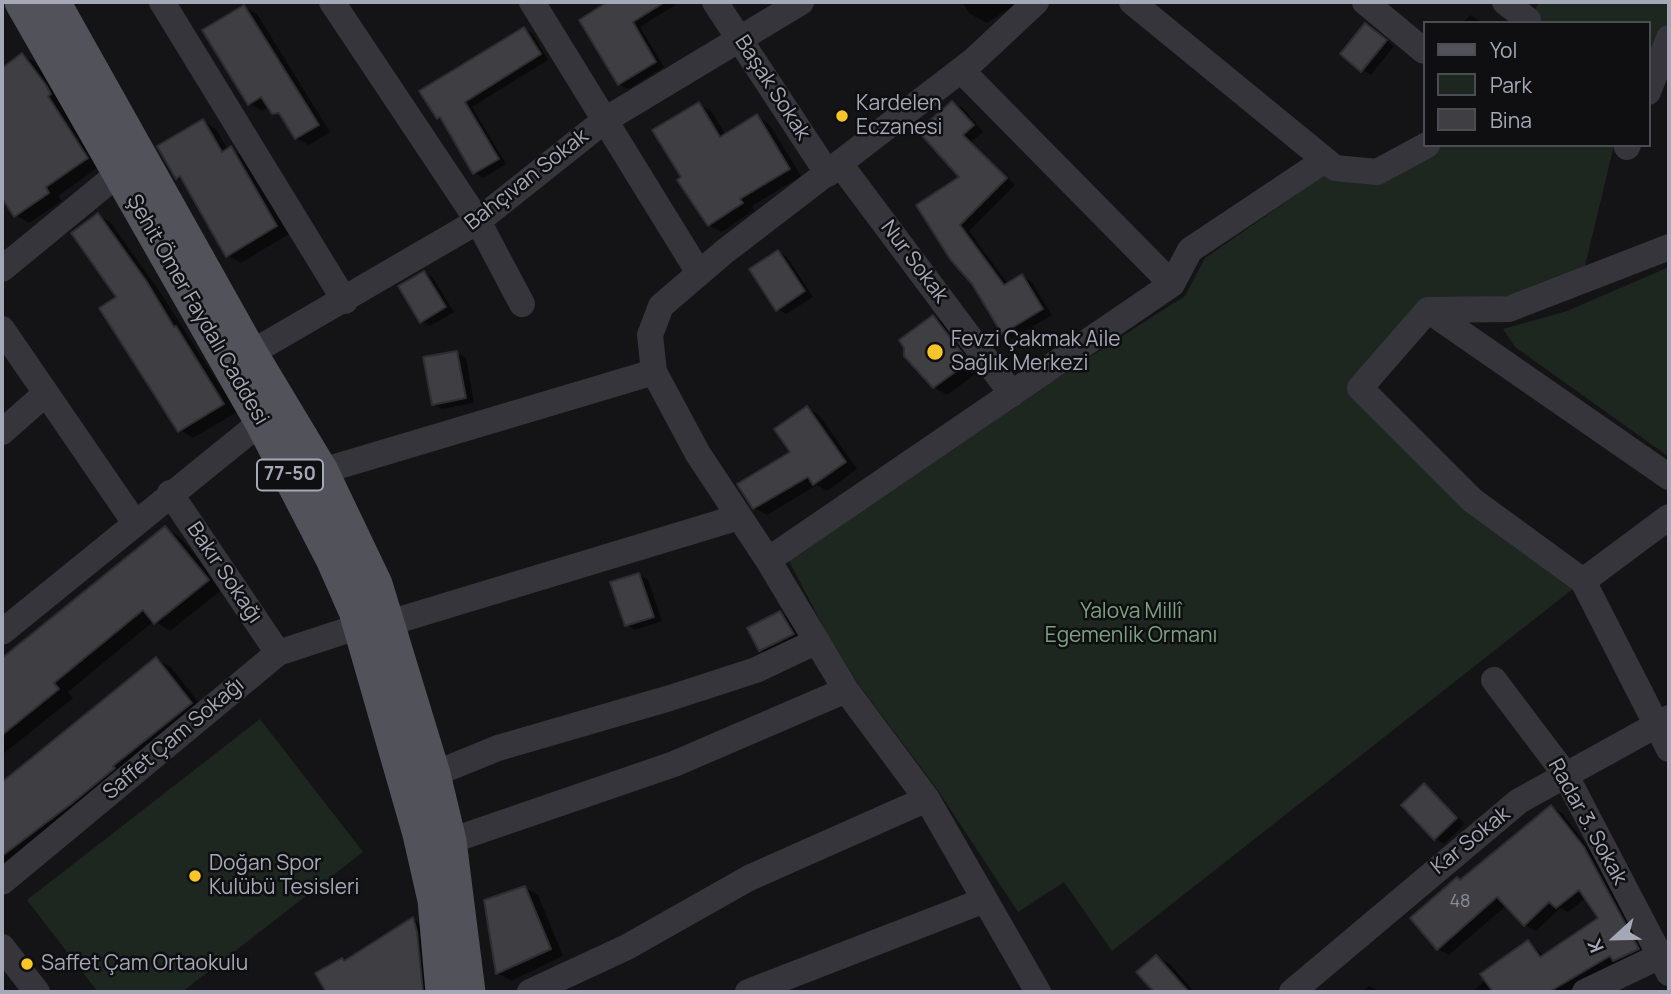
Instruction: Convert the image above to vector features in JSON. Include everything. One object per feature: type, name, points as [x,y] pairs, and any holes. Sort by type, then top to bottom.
[{"type":"main road","name":"Şehit Ömer Faydalı Caddesi","points":[[21,2],[261,422],[333,561],[376,628],[434,774],[450,841],[469,992]]},
{"type":"main road","name":"Şehit Ömer Faydalı Caddesi","points":[[54,2],[251,353],[322,471],[350,525],[376,628],[433,900],[442,992]]},
{"type":"street","points":[[162,2],[345,301]]},
{"type":"street","points":[[332,2],[478,221],[522,304]]},
{"type":"street","points":[[532,2],[699,273]]},
{"type":"street","name":"Başak Sokak","points":[[715,2],[834,169]]},
{"type":"street","name":"Bahçıvan Sokak","points":[[251,353],[345,301],[478,221],[605,120],[801,2]]},
{"type":"street","points":[[1036,2],[961,70],[699,273],[661,306],[650,335],[654,372],[698,454],[768,560],[846,690],[927,799],[1038,992]]},
{"type":"street","points":[[1132,2],[1335,168],[1377,172],[1423,147]]},
{"type":"street","points":[[1365,2],[1422,49]]},
{"type":"street","points":[[1505,2],[1531,15]]},
{"type":"street","points":[[1650,87],[1669,38]]},
{"type":"street","points":[[961,70],[1172,284]]},
{"type":"street","points":[[768,560],[1012,394],[1127,312],[1172,284],[1190,250],[1325,160]]},
{"type":"street","name":"Nur Sokak","points":[[834,169],[1012,394]]},
{"type":"street","points":[[2,269],[119,173]]},
{"type":"street","points":[[1669,247],[1509,309],[1428,310],[1360,388],[1472,500],[1583,581],[1663,722],[1669,750]]},
{"type":"street","points":[[1428,310],[1669,477]]},
{"type":"street","points":[[2,329],[44,395],[135,523]]},
{"type":"street","points":[[322,471],[654,372]]},
{"type":"street","points":[[2,432],[44,395]]},
{"type":"street","points":[[2,632],[170,493],[261,422]]},
{"type":"street","name":"Bakır Sokağı","points":[[170,493],[278,653]]},
{"type":"street","name":"Saffet Çam Sokağı","points":[[2,882],[278,653],[351,629],[376,628],[739,517]]},
{"type":"street","points":[[1583,581],[1668,522]]},
{"type":"street","points":[[434,774],[498,748],[756,670],[815,642]]},
{"type":"street","name":"Radar 3. Sokak","points":[[1494,680],[1565,774],[1665,964]]},
{"type":"street","points":[[450,841],[674,764],[846,690]]},
{"type":"street","name":"Kar Sokak","points":[[1292,992],[1519,801],[1663,722]]},
{"type":"street","points":[[530,992],[626,947],[749,878],[927,799]]},
{"type":"street","points":[[748,992],[985,900]]},
{"type":"street","points":[[2,947],[37,992]]},
{"type":"street","points":[[1585,992],[1665,964]]},
{"type":"green space","points":[[1539,2],[1669,2],[1669,20],[1650,58],[1650,21],[1529,21]]},
{"type":"green space","name":"Yalova Millî Egemenlik Ormanı","points":[[1423,147],[1614,147],[1581,283],[1428,310],[1360,388],[1583,581],[1112,951],[1064,882],[1018,912],[937,789],[859,685],[825,630],[788,559],[1010,408],[1185,296],[1205,258],[1335,168],[1377,172]]},
{"type":"green space","points":[[1669,267],[1669,457],[1515,347],[1503,329],[1567,311]]},
{"type":"green space","name":"Doğan Spor Kulübü Tesisleri","points":[[260,719],[363,852],[182,992],[98,992],[27,900]]},
{"type":"building","points":[[607,2],[665,2],[633,22],[656,62],[618,85],[579,20]]},
{"type":"building","points":[[244,5],[319,125],[295,139],[279,113],[272,114],[261,97],[248,105],[202,30]]},
{"type":"building","points":[[1365,23],[1387,40],[1361,72],[1340,54]]},
{"type":"building","points":[[524,27],[541,54],[465,102],[499,159],[473,174],[440,117],[437,119],[419,91]]},
{"type":"building","points":[[22,53],[46,85],[51,94],[48,96],[88,158],[46,187],[49,193],[14,217],[2,198],[2,68]]},
{"type":"building","points":[[952,101],[974,125],[963,135],[1007,178],[960,225],[1004,285],[1022,274],[1043,309],[1002,334],[972,284],[950,259],[916,205],[959,177],[918,131]]},
{"type":"building","points":[[699,102],[720,137],[757,114],[790,169],[740,199],[743,203],[708,226],[677,180],[681,177],[652,130]]},
{"type":"building","points":[[203,119],[222,152],[231,146],[277,226],[226,257],[180,176],[176,179],[157,146]]},
{"type":"building","points":[[98,213],[147,282],[224,404],[178,432],[99,308],[116,297],[71,233]]},
{"type":"building","points":[[778,250],[805,291],[776,311],[749,269]]},
{"type":"building","points":[[424,271],[446,307],[420,323],[398,286]]},
{"type":"building","name":"Fevzi Çakmak Aile Sağlık Merkezi","points":[[933,315],[969,362],[933,388],[904,356],[904,348],[899,340]]},
{"type":"building","points":[[457,351],[466,398],[432,405],[423,357]]},
{"type":"building","points":[[807,406],[846,462],[813,485],[808,477],[753,509],[737,484],[790,452],[774,429]]},
{"type":"building","points":[[165,526],[209,580],[154,624],[143,610],[54,683],[59,689],[2,735],[2,658]]},
{"type":"building","points":[[639,573],[654,617],[625,626],[610,582]]},
{"type":"building","points":[[780,611],[794,634],[759,651],[747,628]]},
{"type":"building","points":[[156,657],[192,703],[113,766],[115,768],[71,804],[2,856],[2,782]]},
{"type":"building","points":[[1424,783],[1457,818],[1434,840],[1401,805]]},
{"type":"building","points":[[1551,805],[1584,847],[1639,949],[1613,961],[1610,956],[1549,992],[1493,992],[1480,974],[1528,940],[1540,957],[1598,918],[1579,890],[1556,908],[1549,902],[1524,926],[1497,897],[1437,950],[1410,918],[1457,877],[1460,880]]},
{"type":"building","points":[[525,886],[551,949],[496,974],[484,900]]},
{"type":"building","points":[[413,917],[423,992],[326,992],[315,973],[342,958],[344,961]]},
{"type":"building","points":[[1156,955],[1189,992],[1154,992],[1136,972]]},
{"type":"place","name":"Kardelen Eczanesi","points":[[842,116]]},
{"type":"place","name":"Fevzi Çakmak Aile Sağlık Merkezi","points":[[935,352]]},
{"type":"place","name":"Doğan Spor Kulübü Tesisleri","points":[[195,876]]},
{"type":"place","name":"Saffet Çam Ortaokulu","points":[[27,964]]}]
